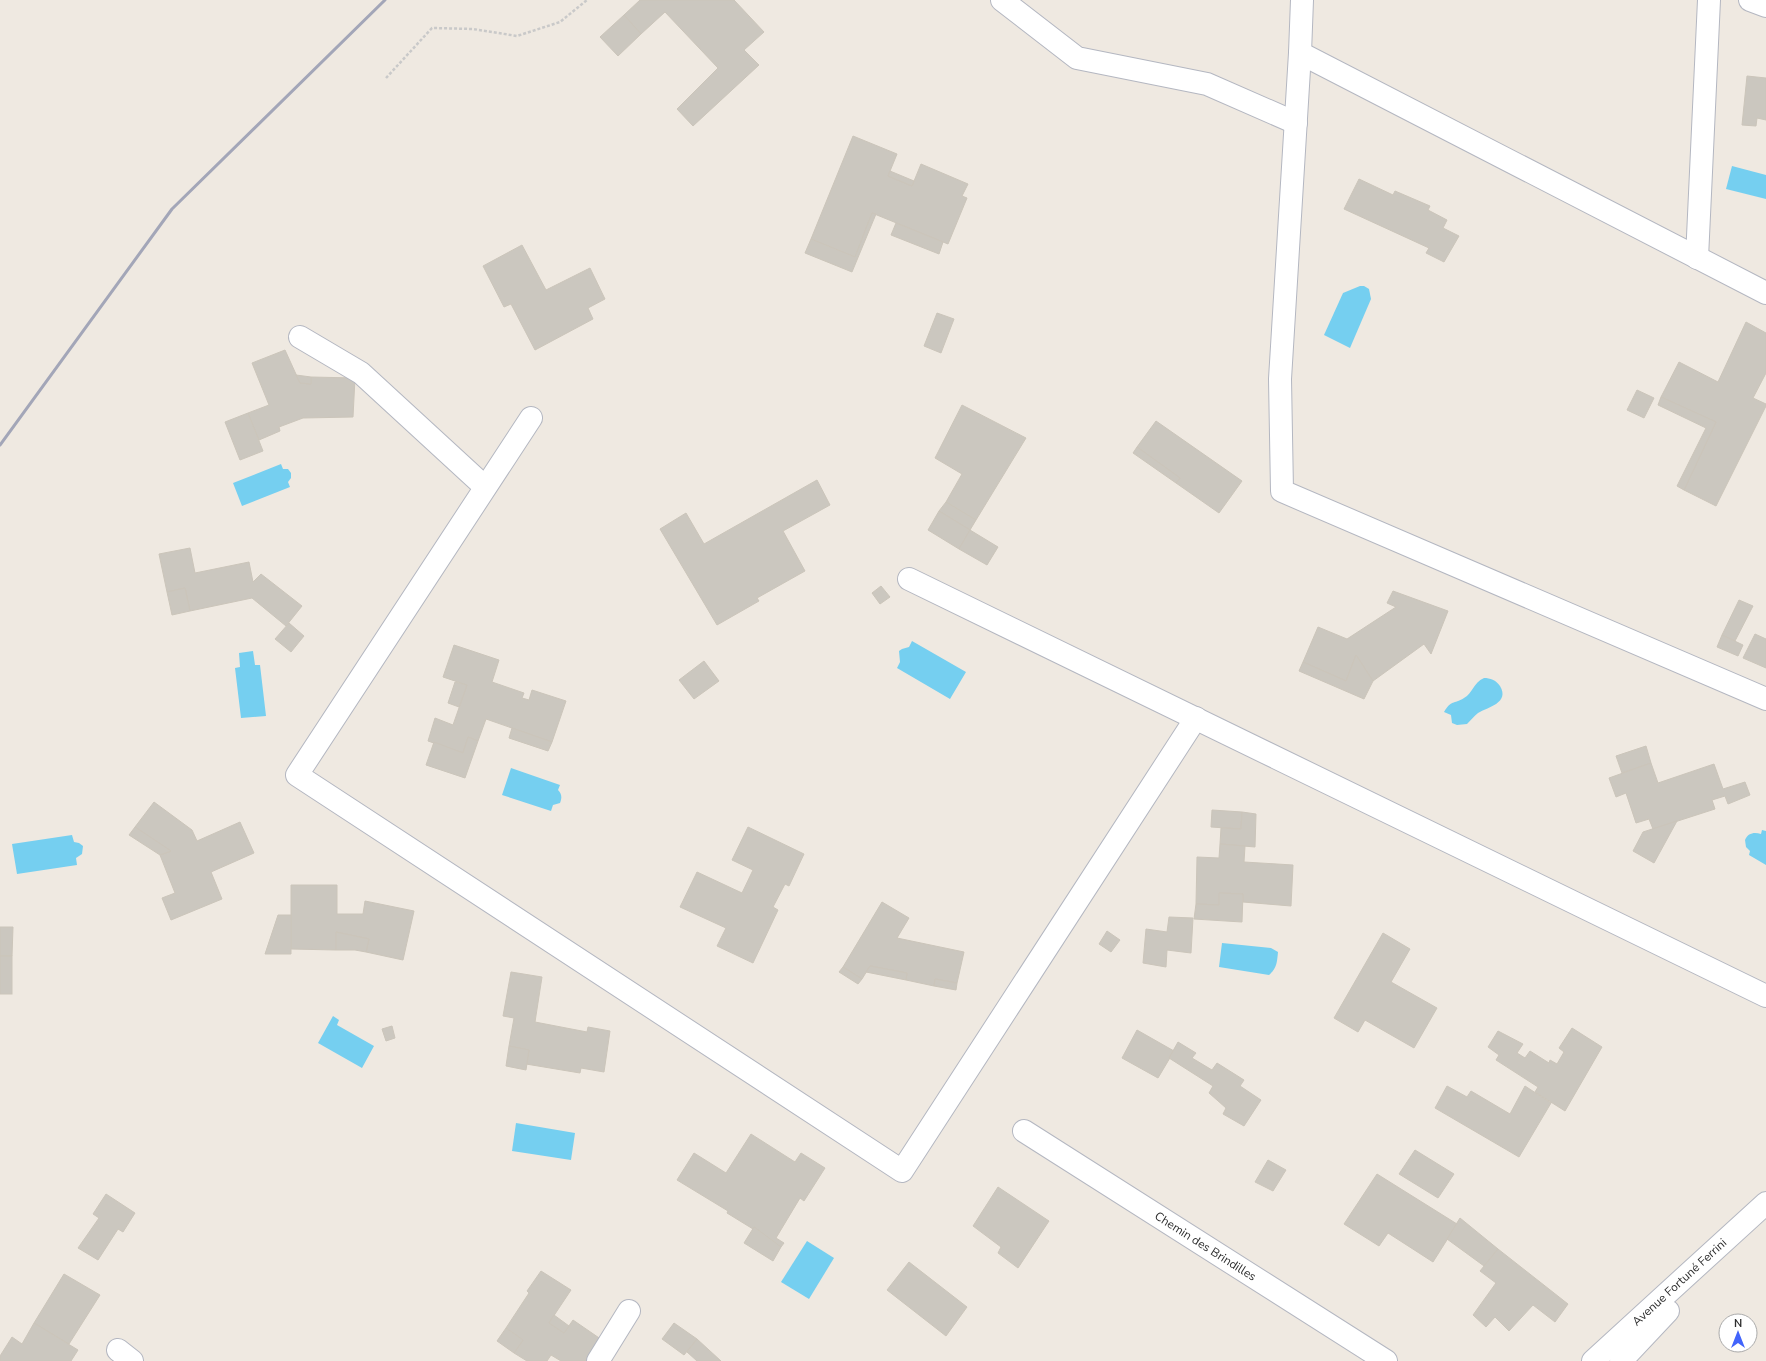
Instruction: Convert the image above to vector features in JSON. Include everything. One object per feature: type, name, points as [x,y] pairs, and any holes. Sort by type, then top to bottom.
[{"type":"street","points":[[1002,0],[1077,58],[1207,84],[1296,123]]},
{"type":"street","points":[[1302,0],[1280,380],[1282,491],[1766,699]]},
{"type":"street","points":[[1697,258],[1708,0]]},
{"type":"street","points":[[1750,0],[1766,6]]},
{"type":"street","points":[[1300,53],[1697,258],[1766,292]]},
{"type":"street","points":[[300,337],[361,373],[485,488]]},
{"type":"street","points":[[531,418],[297,775],[902,1171],[1196,718]]},
{"type":"street","points":[[910,579],[1766,996]]},
{"type":"street","name":"Chemin des Brindilles","points":[[1024,1131],[1386,1361]]},
{"type":"street","name":"Avenue Fortuné Ferrini","points":[[1593,1361],[1766,1203]]},
{"type":"street","name":"Avenue Fortuné Ferrini","points":[[1621,1361],[1766,1207]]},
{"type":"street","points":[[598,1361],[629,1311]]},
{"type":"path","points":[[386,78],[432,28],[473,29],[517,36],[560,22],[587,0]]},
{"type":"water","points":[[1732,166],[1766,175],[1766,199],[1726,189]]},
{"type":"water","points":[[1360,286],[1364,286],[1369,289],[1371,299],[1350,348],[1324,335],[1343,293]]},
{"type":"water","points":[[281,464],[283,469],[288,469],[291,473],[291,478],[288,482],[290,487],[242,506],[233,483]]},
{"type":"water","points":[[912,641],[966,672],[950,699],[897,668],[900,662],[899,651],[909,647]]},
{"type":"water","points":[[253,651],[255,665],[260,665],[266,716],[241,718],[235,668],[240,667],[239,653]]},
{"type":"water","points":[[1484,678],[1497,682],[1500,686],[1502,697],[1500,700],[1496,704],[1478,713],[1467,724],[1457,725],[1452,723],[1451,715],[1444,712],[1451,704],[1467,696],[1480,680]]},
{"type":"water","points":[[511,768],[560,785],[558,790],[561,796],[560,803],[553,805],[551,811],[502,795]]},
{"type":"water","points":[[1762,830],[1766,831],[1766,865],[1749,855],[1750,851],[1746,847],[1745,840],[1752,834],[1761,834]]},
{"type":"water","points":[[72,835],[74,842],[83,846],[82,854],[76,858],[77,865],[17,874],[12,844]]},
{"type":"water","points":[[1222,943],[1271,948],[1278,952],[1277,962],[1269,975],[1219,967]]},
{"type":"water","points":[[333,1016],[339,1020],[337,1025],[374,1046],[362,1068],[318,1043]]},
{"type":"water","points":[[516,1123],[575,1133],[571,1160],[512,1151]]},
{"type":"water","points":[[807,1241],[834,1258],[809,1299],[781,1282]]},
{"type":"building","points":[[640,0],[734,0],[764,32],[744,50],[759,65],[693,126],[677,109],[718,68],[665,12],[641,34],[624,15]]},
{"type":"building","points":[[624,15],[641,34],[618,56],[600,37]]},
{"type":"building","points":[[1747,76],[1766,78],[1766,120],[1757,118],[1756,126],[1742,125]]},
{"type":"building","points":[[853,136],[897,154],[888,176],[912,186],[921,164],[968,184],[962,196],[967,198],[948,244],[872,213],[855,257],[811,239]]},
{"type":"building","points":[[890,171],[914,181],[912,186],[888,176]]},
{"type":"building","points":[[1359,179],[1393,195],[1395,191],[1430,206],[1428,210],[1447,220],[1443,228],[1459,236],[1444,262],[1426,253],[1429,248],[1344,209]]},
{"type":"building","points":[[872,213],[876,214],[852,272],[805,253],[811,239],[855,257]]},
{"type":"building","points":[[896,223],[943,242],[939,254],[891,235]]},
{"type":"building","points":[[522,245],[546,290],[590,268],[605,299],[588,308],[593,319],[535,350],[511,304],[504,307],[483,266]]},
{"type":"building","points":[[937,313],[954,319],[941,353],[924,346]]},
{"type":"building","points":[[1746,322],[1766,333],[1766,373],[1753,398],[1766,404],[1766,406],[1716,506],[1684,490],[1716,422],[1661,397],[1679,362],[1718,382]]},
{"type":"building","points":[[285,350],[300,383],[311,384],[311,377],[355,378],[353,417],[303,418],[279,427],[280,431],[259,440],[248,413],[269,405],[252,363]]},
{"type":"building","points":[[296,375],[311,377],[311,384],[300,383]]},
{"type":"building","points":[[1637,390],[1654,398],[1644,418],[1627,410]]},
{"type":"building","points":[[1661,397],[1716,422],[1684,490],[1677,486],[1706,428],[1658,405]]},
{"type":"building","points":[[962,405],[1026,438],[976,520],[946,502],[962,474],[935,458]]},
{"type":"building","points":[[248,413],[263,451],[240,460],[225,422]]},
{"type":"building","points":[[1156,421],[1242,481],[1219,513],[1176,483],[1180,478],[1137,447]]},
{"type":"building","points":[[1137,447],[1180,478],[1176,483],[1133,453]]},
{"type":"building","points":[[817,480],[830,505],[783,531],[805,571],[757,598],[759,601],[717,625],[660,529],[686,513],[704,544]]},
{"type":"building","points":[[946,502],[976,520],[970,530],[939,511]]},
{"type":"building","points":[[939,511],[970,530],[959,549],[928,530]]},
{"type":"building","points":[[970,530],[998,547],[987,565],[959,549]]},
{"type":"building","points":[[190,548],[195,573],[249,562],[253,582],[261,574],[302,606],[286,626],[252,598],[190,611],[185,588],[167,592],[159,554]]},
{"type":"building","points":[[881,586],[890,597],[880,604],[872,593]]},
{"type":"building","points":[[185,588],[190,611],[172,615],[167,592]]},
{"type":"building","points":[[1393,591],[1448,611],[1431,654],[1424,644],[1373,681],[1356,655],[1346,681],[1303,662],[1318,627],[1347,639],[1396,607],[1387,603]]},
{"type":"building","points":[[1739,600],[1753,606],[1735,641],[1722,635]]},
{"type":"building","points":[[289,623],[304,636],[291,652],[275,639]]},
{"type":"building","points":[[1755,634],[1766,639],[1766,668],[1743,658]]},
{"type":"building","points":[[1722,635],[1743,645],[1738,656],[1717,647]]},
{"type":"building","points":[[454,645],[499,660],[492,682],[524,693],[522,698],[529,700],[532,690],[566,701],[552,742],[486,719],[478,741],[468,737],[463,753],[428,741],[435,718],[453,725],[467,685],[443,677]]},
{"type":"building","points":[[1356,655],[1373,681],[1364,699],[1299,671],[1303,662],[1346,681]]},
{"type":"building","points":[[704,661],[719,681],[694,699],[679,680]]},
{"type":"building","points":[[455,682],[467,685],[459,707],[448,703]]},
{"type":"building","points":[[512,728],[552,742],[548,751],[509,738]]},
{"type":"building","points":[[468,737],[478,741],[465,778],[426,765],[434,742],[463,753]]},
{"type":"building","points":[[1646,746],[1651,763],[1622,773],[1616,756]]},
{"type":"building","points":[[1651,763],[1658,783],[1714,764],[1723,789],[1745,782],[1750,795],[1728,804],[1725,796],[1712,800],[1715,809],[1653,829],[1649,819],[1636,823],[1626,793],[1616,797],[1609,778]]},
{"type":"building","points":[[154,802],[192,830],[197,841],[240,822],[254,853],[211,872],[222,899],[171,920],[162,898],[175,893],[160,855],[171,851],[135,827]]},
{"type":"building","points":[[1212,810],[1242,812],[1241,829],[1211,827]]},
{"type":"building","points":[[1242,812],[1256,814],[1255,847],[1220,844],[1221,828],[1241,829]]},
{"type":"building","points":[[1677,821],[1654,863],[1633,851],[1643,832]]},
{"type":"building","points":[[135,827],[171,851],[160,855],[129,835]]},
{"type":"building","points":[[748,827],[804,854],[789,886],[785,884],[773,907],[778,910],[753,963],[717,946],[726,928],[680,907],[697,872],[742,893],[753,870],[732,860]]},
{"type":"building","points":[[1220,844],[1245,846],[1244,862],[1293,865],[1291,906],[1243,902],[1243,894],[1219,893],[1219,905],[1196,904],[1197,857],[1219,858]]},
{"type":"building","points":[[291,885],[337,885],[337,914],[363,914],[365,901],[414,911],[403,960],[366,952],[369,939],[336,932],[336,950],[291,949]]},
{"type":"building","points":[[1219,893],[1243,894],[1242,922],[1194,919],[1196,904],[1219,905]]},
{"type":"building","points":[[882,902],[909,918],[897,938],[964,952],[957,983],[935,979],[934,986],[906,980],[907,973],[870,966],[862,979],[843,967]]},
{"type":"building","points":[[278,915],[291,915],[291,954],[265,954]]},
{"type":"building","points":[[1169,917],[1193,918],[1191,953],[1167,950],[1166,967],[1143,963],[1146,929],[1167,932]]},
{"type":"building","points":[[0,927],[13,927],[12,956],[0,956]]},
{"type":"building","points":[[1107,931],[1120,940],[1111,952],[1099,944]]},
{"type":"building","points":[[336,932],[369,939],[366,952],[355,950],[336,950]]},
{"type":"building","points":[[1383,933],[1410,949],[1391,982],[1437,1008],[1414,1048],[1365,1020],[1358,1032],[1334,1018]]},
{"type":"building","points":[[0,956],[12,956],[12,994],[0,994]]},
{"type":"building","points":[[870,966],[907,973],[906,980],[866,972]]},
{"type":"building","points":[[843,967],[862,979],[858,984],[839,972]]},
{"type":"building","points":[[511,972],[542,977],[535,1022],[587,1032],[588,1027],[610,1031],[604,1072],[581,1068],[580,1073],[526,1064],[529,1050],[509,1046],[514,1018],[503,1016]]},
{"type":"building","points":[[935,979],[957,983],[956,990],[934,986]]},
{"type":"building","points":[[392,1026],[395,1038],[386,1041],[382,1029]]},
{"type":"building","points":[[1572,1028],[1602,1047],[1565,1111],[1535,1092],[1538,1087],[1496,1060],[1499,1055],[1488,1047],[1498,1031],[1523,1044],[1517,1053],[1525,1058],[1530,1051],[1549,1063],[1550,1060],[1557,1064],[1564,1052],[1559,1048]]},
{"type":"building","points":[[1137,1030],[1174,1051],[1158,1078],[1122,1058]]},
{"type":"building","points":[[1178,1042],[1196,1053],[1192,1058],[1212,1070],[1217,1063],[1244,1080],[1240,1086],[1261,1100],[1244,1126],[1223,1114],[1226,1108],[1209,1093],[1213,1086],[1169,1058]]},
{"type":"building","points":[[509,1046],[529,1050],[526,1070],[506,1066]]},
{"type":"building","points":[[1447,1086],[1467,1097],[1471,1091],[1510,1114],[1525,1086],[1551,1103],[1519,1157],[1435,1108]]},
{"type":"building","points":[[751,1134],[795,1162],[801,1153],[825,1168],[804,1201],[800,1198],[776,1238],[784,1243],[781,1247],[754,1227],[753,1229],[727,1213],[728,1211],[677,1180],[694,1153],[726,1173]]},
{"type":"building","points":[[1415,1150],[1454,1174],[1438,1198],[1399,1174]]},
{"type":"building","points":[[1268,1160],[1286,1170],[1273,1191],[1255,1182]]},
{"type":"building","points":[[1377,1174],[1457,1224],[1433,1262],[1388,1233],[1379,1246],[1344,1224]]},
{"type":"building","points":[[998,1187],[1049,1221],[1018,1268],[998,1253],[1001,1247],[973,1226]]},
{"type":"building","points":[[106,1194],[135,1213],[123,1232],[118,1229],[98,1260],[78,1248],[99,1218],[93,1214]]},
{"type":"building","points":[[1460,1218],[1498,1249],[1484,1266],[1447,1239]]},
{"type":"building","points":[[754,1227],[781,1247],[773,1261],[744,1243]]},
{"type":"building","points":[[1498,1249],[1568,1304],[1555,1322],[1533,1305],[1509,1331],[1495,1317],[1486,1327],[1473,1315],[1496,1283],[1480,1271]]},
{"type":"building","points":[[909,1262],[967,1307],[946,1336],[887,1290]]},
{"type":"building","points":[[541,1271],[571,1290],[549,1323],[564,1333],[573,1320],[605,1342],[592,1361],[561,1361],[551,1355],[547,1361],[527,1361],[514,1353],[523,1340],[506,1328],[529,1293],[527,1291]]},
{"type":"building","points":[[64,1274],[100,1295],[69,1344],[34,1323]]},
{"type":"building","points":[[554,1315],[569,1326],[564,1333],[549,1323]]},
{"type":"building","points":[[34,1323],[78,1350],[71,1361],[0,1361],[0,1356],[12,1337],[22,1344]]},
{"type":"building","points":[[674,1323],[697,1339],[684,1355],[662,1339]]},
{"type":"building","points":[[506,1328],[523,1340],[514,1353],[497,1341]]},
{"type":"building","points":[[697,1339],[721,1361],[697,1361],[687,1352]]},
{"type":"railway","points":[[0,445],[172,209],[385,0]]}]
